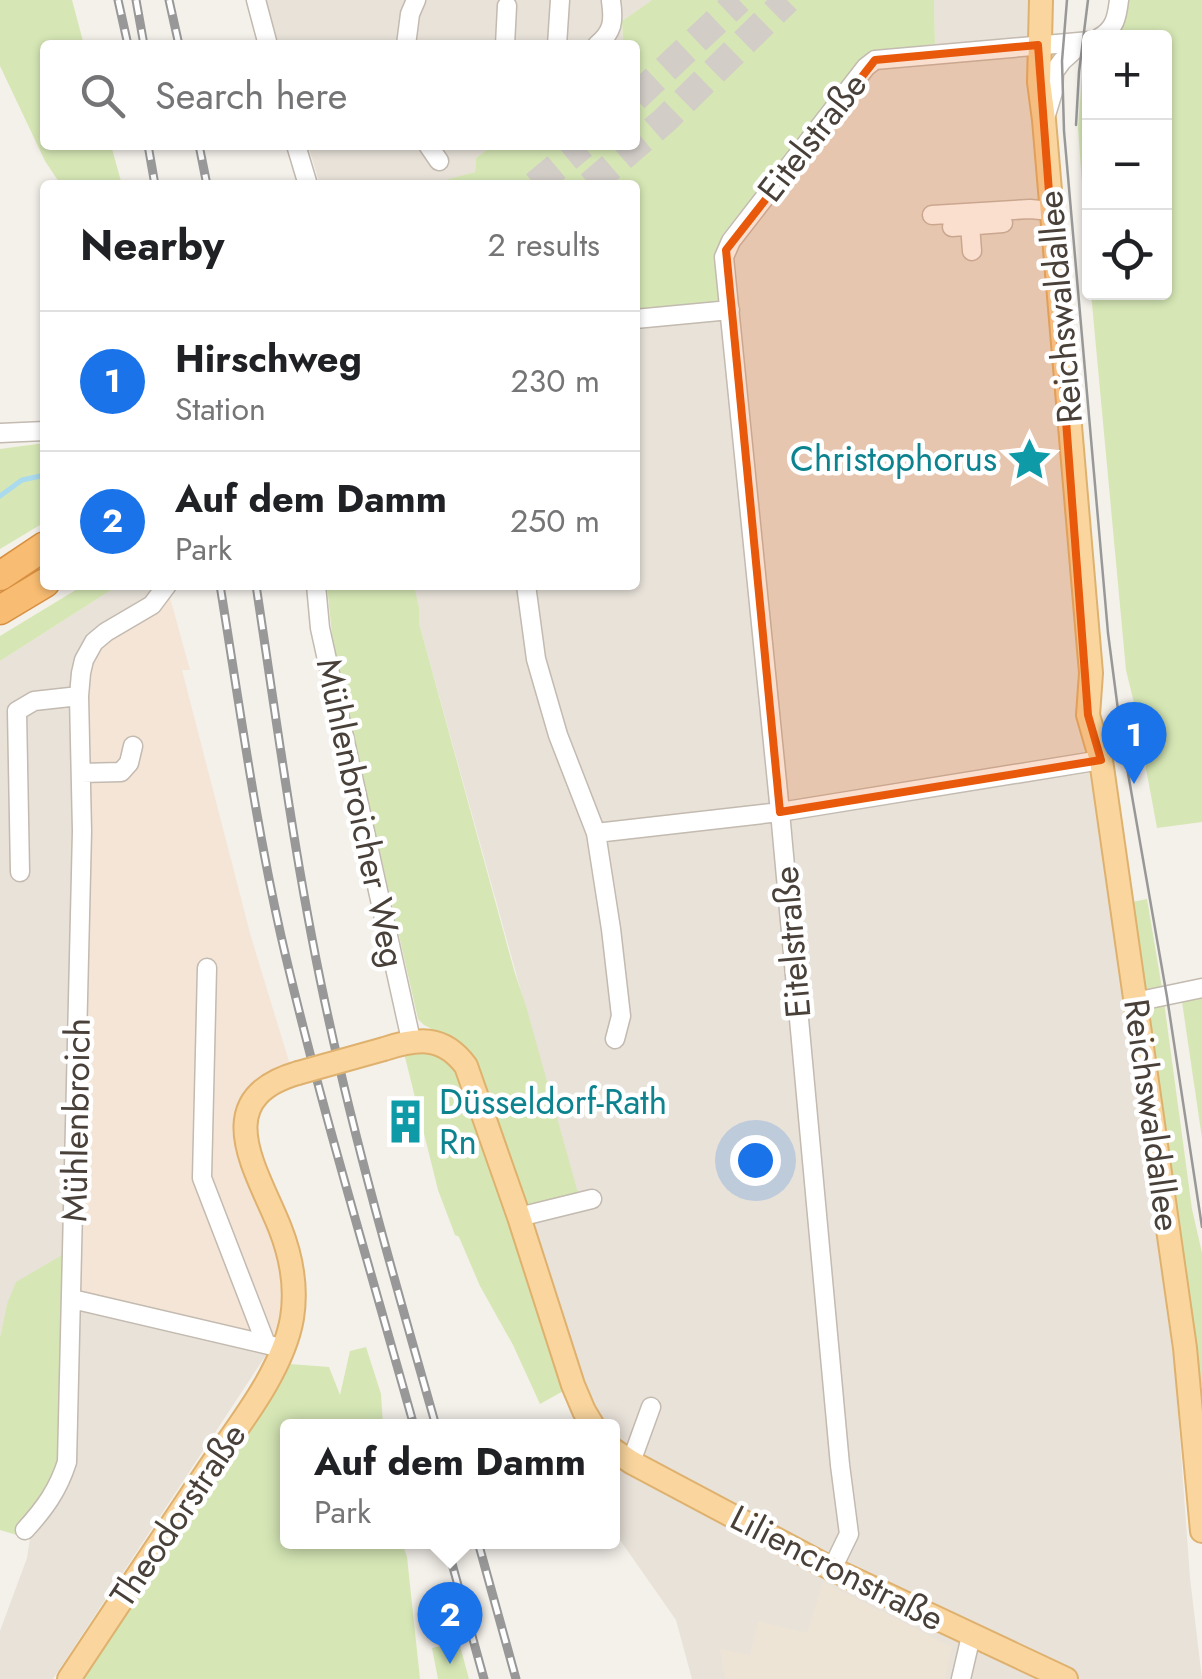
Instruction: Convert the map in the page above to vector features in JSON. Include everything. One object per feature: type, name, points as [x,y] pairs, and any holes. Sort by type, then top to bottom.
[{"type":"highway","points":[[0,576],[40,549]]},
{"type":"highway","points":[[0,610],[40,586]]},
{"type":"main road","name":"Reichswaldallee","points":[[1041,0],[1039,82],[1091,673],[1102,708],[1101,760],[1185,1348],[1202,1531]]},
{"type":"main road","points":[[274,1346],[292,1318],[292,1274],[281,1231],[244,1134],[258,1093],[278,1078],[420,1040],[443,1046],[466,1066],[573,1385],[589,1419]]},
{"type":"main road","name":"Theodorstraße","points":[[68,1679],[250,1407],[274,1346]]},
{"type":"main road","name":"Liliencronstraße","points":[[622,1456],[832,1569],[1066,1679]]},
{"type":"street","points":[[256,0],[267,40]]},
{"type":"street","points":[[407,40],[416,0]]},
{"type":"street","points":[[557,40],[560,0]]},
{"type":"street","points":[[1105,30],[1114,24],[1119,0]]},
{"type":"street","points":[[506,40],[508,6]]},
{"type":"street","points":[[603,40],[608,36],[613,15],[607,6]]},
{"type":"street","name":"Eitelstraße","points":[[832,1569],[846,1542],[848,1520],[724,256],[731,241],[870,63],[881,58],[1082,41]]},
{"type":"street","points":[[1044,120],[1054,72],[1082,46]]},
{"type":"street","points":[[298,150],[306,180]]},
{"type":"street","points":[[932,216],[1052,211]]},
{"type":"street","points":[[972,252],[961,226],[1031,220],[1052,211]]},
{"type":"street","points":[[640,319],[730,310]]},
{"type":"street","points":[[0,433],[40,431]]},
{"type":"street","name":"Mühlenbroicher Weg","points":[[316,590],[320,628],[410,1040]]},
{"type":"street","points":[[527,590],[536,659],[558,735],[596,833],[620,1016],[614,1039]]},
{"type":"street","name":"Mühlenbroich","points":[[25,1530],[48,1505],[67,1462],[82,831],[82,666],[90,647],[106,632],[152,605],[164,591]]},
{"type":"street","points":[[20,872],[17,711],[34,701],[79,696]]},
{"type":"street","points":[[81,773],[121,772],[129,763],[133,746]]},
{"type":"street","points":[[596,833],[780,812],[1101,760]]},
{"type":"street","points":[[207,968],[202,1178],[274,1346]]},
{"type":"street","points":[[1135,1002],[1202,988]]},
{"type":"street","points":[[518,1217],[592,1198]]},
{"type":"street","points":[[72,1299],[274,1346]]},
{"type":"street","points":[[622,1456],[651,1407]]},
{"type":"street","points":[[960,1679],[971,1636]]},
{"type":"highlighted area","points":[[1038,45],[1088,715],[1101,760],[780,812],[726,250],[875,60]]},
{"type":"shaded area","points":[[264,0],[652,0],[622,21],[623,40],[276,40]]},
{"type":"shaded area","points":[[934,0],[1033,0],[1027,46],[1075,591],[1105,854],[1175,1371],[1190,1578],[1202,1679],[1076,1679],[620,1451],[620,1419],[594,1419],[525,1208],[577,1193],[419,623],[414,590],[640,590],[640,319],[732,300],[729,249],[876,67],[935,44]]},
{"type":"shaded area","points":[[310,150],[486,150],[476,158],[475,172],[448,180],[318,180]]},
{"type":"shaded area","points":[[111,590],[157,590],[76,832],[69,1251],[7,1304],[0,1337],[0,661]]},
{"type":"shaded area","points":[[169,594],[190,670],[182,670],[251,937],[291,1068],[246,1098],[283,1274],[284,1326],[266,1339],[80,1296],[84,694],[90,653]]},
{"type":"shaded area","points":[[81,1312],[266,1355],[53,1679],[0,1679],[0,1631],[27,1558],[30,1538],[72,1465]]},
{"type":"shaded area","points":[[620,1455],[1059,1679],[692,1679],[676,1620],[620,1540]]},
{"type":"shaded area","points":[[823,1582],[952,1647],[945,1679],[725,1679],[720,1649],[750,1655],[758,1621],[807,1633]]},
{"type":"green space","points":[[0,0],[72,0],[83,40],[40,40],[40,150],[112,150],[121,180],[58,180],[45,161],[0,66]]},
{"type":"green space","points":[[652,0],[934,0],[935,44],[867,54],[852,71],[722,235],[717,265],[719,304],[640,316],[640,180],[446,180],[475,172],[476,158],[486,150],[640,150],[640,40],[623,40],[622,21]]},
{"type":"green space","points":[[1122,0],[1202,0],[1202,822],[1157,828],[1126,670],[1092,300],[1172,300],[1172,30],[1110,30]]},
{"type":"green space","points":[[1082,75],[1082,183],[1078,128]]},
{"type":"green space","points":[[40,444],[40,525],[0,549],[0,449]]},
{"type":"green space","points":[[76,590],[111,590],[0,661],[0,636]]},
{"type":"green space","points":[[328,590],[415,590],[419,623],[578,1193],[525,1208],[451,1038],[418,1019],[333,645]]},
{"type":"green space","points":[[1147,899],[1163,994],[1146,992],[1141,982],[1132,902]]},
{"type":"green space","points":[[1202,989],[1202,1138],[1181,995]]},
{"type":"green space","points":[[1164,1002],[1192,1209],[1202,1253],[1202,1386],[1147,1014],[1151,1007]]},
{"type":"green space","points":[[419,1048],[448,1062],[460,1077],[567,1389],[540,1404],[455,1235],[438,1190],[403,1049]]},
{"type":"green space","points":[[69,1251],[63,1442],[56,1472],[17,1535],[0,1530],[0,1337],[16,1282]]},
{"type":"green space","points":[[366,1347],[381,1394],[383,1419],[280,1419],[280,1549],[404,1549],[420,1679],[82,1679],[290,1364],[329,1367],[340,1395],[350,1351]]},
{"type":"green space","points":[[459,1642],[469,1679],[438,1679],[432,1648]]},
{"type":"waterway","points":[[0,496],[22,480],[40,476]]},
{"type":"tunnel","points":[[640,93],[739,0]]},
{"type":"tunnel","points":[[640,142],[787,0]]},
{"type":"tunnel","points":[[541,180],[577,150]]},
{"type":"tunnel","points":[[596,180],[630,150]]},
{"type":"tram line","points":[[1067,0],[1062,61],[1064,131],[1108,633],[1202,1227]]},
{"type":"tram line","points":[[1076,125],[1088,0]]},
{"type":"railway","points":[[118,0],[127,40]]},
{"type":"railway","points":[[136,0],[143,40]]},
{"type":"railway","points":[[169,0],[178,40]]},
{"type":"railway","points":[[149,150],[154,180]]},
{"type":"railway","points":[[200,150],[206,180]]},
{"type":"railway","points":[[221,590],[255,805],[281,936],[328,1121],[412,1419]]},
{"type":"railway","points":[[257,590],[298,858],[329,1021],[366,1174],[434,1419]]},
{"type":"railway","points":[[448,1549],[484,1679]]},
{"type":"railway","points":[[480,1549],[516,1679]]},
{"type":"place","name":"Christophorus","points":[[1030,459]]},
{"type":"place","name":"Hirschweg","points":[[1134,784]]},
{"type":"place","name":"Düsseldorf-Rath Rn","points":[[406,1122]]},
{"type":"place","name":"Auf dem Damm","points":[[450,1664]]}]
